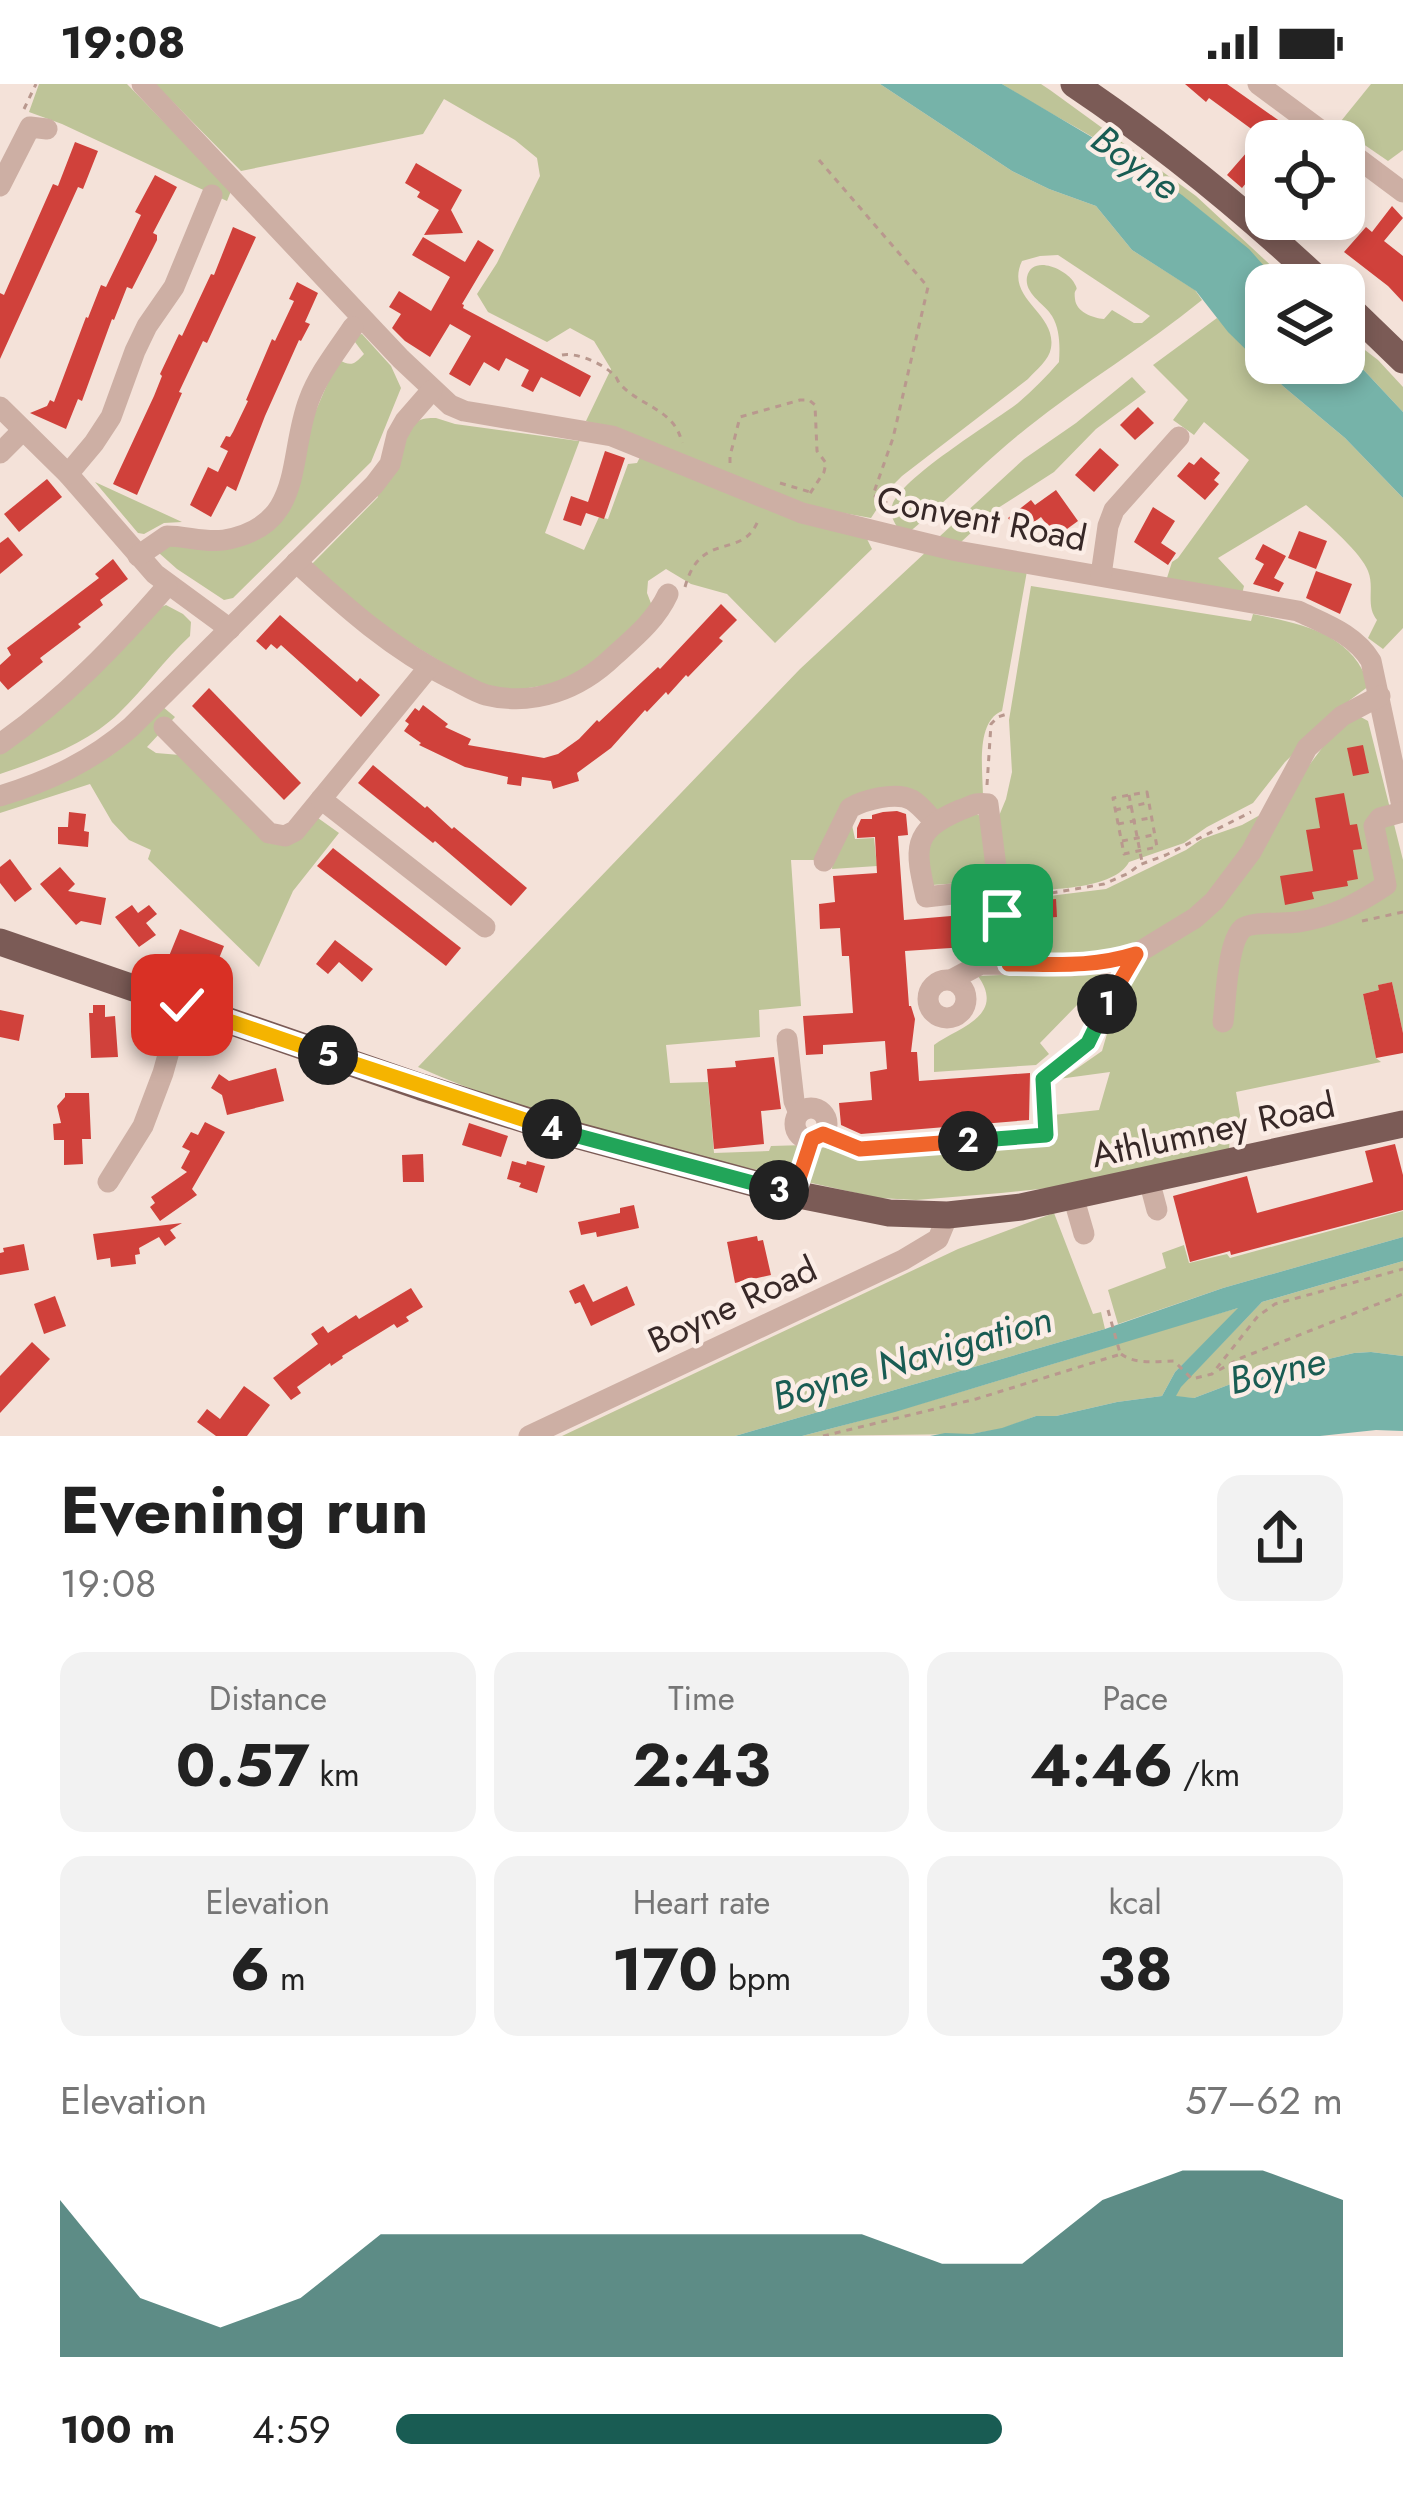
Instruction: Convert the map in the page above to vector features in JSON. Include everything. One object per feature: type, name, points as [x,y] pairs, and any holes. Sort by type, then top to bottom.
[{"type":"main road","points":[[1074,84],[1230,198],[1301,264]]},
{"type":"main road","points":[[1365,323],[1403,360]]},
{"type":"main road","name":"Athlumney Road","points":[[0,942],[564,1132],[794,1194],[889,1213],[948,1215],[1006,1209],[1403,1124]]},
{"type":"street","name":"Convent Road","points":[[142,84],[450,405],[612,436],[886,534],[957,551],[1298,611],[1346,634],[1364,648],[1371,661],[1403,812]]},
{"type":"street","points":[[1258,84],[1307,120]]},
{"type":"street","points":[[0,186],[39,128]]},
{"type":"street","points":[[1365,164],[1403,192]]},
{"type":"street","points":[[68,474],[111,417],[135,351],[174,287],[212,195]]},
{"type":"street","points":[[138,556],[167,536],[223,540],[239,535],[279,510],[293,480],[301,427],[319,376],[347,336],[361,358]]},
{"type":"street","points":[[0,796],[104,750],[374,485],[390,464],[404,421],[432,390]]},
{"type":"street","points":[[0,407],[68,474],[167,586],[230,629]]},
{"type":"street","points":[[0,453],[23,430]]},
{"type":"street","points":[[1101,575],[1114,510],[1178,437]]},
{"type":"street","points":[[296,562],[357,617],[429,668],[486,695],[524,698],[576,686],[598,672],[659,613],[668,593]]},
{"type":"street","points":[[0,744],[70,689],[167,586]]},
{"type":"street","points":[[164,727],[269,833],[285,836],[295,830],[429,668]]},
{"type":"street","points":[[951,980],[981,964],[1107,963],[1136,954],[1195,918],[1251,852],[1306,748],[1342,716],[1380,696]]},
{"type":"street","points":[[824,860],[857,803],[900,796],[915,801],[934,822]]},
{"type":"street","points":[[321,799],[485,927]]},
{"type":"street","points":[[997,902],[961,892],[926,897],[920,869],[921,839],[934,822],[977,802],[988,804],[997,902],[1009,964]]},
{"type":"street","points":[[1222,1022],[1233,946],[1240,931],[1250,925],[1321,918],[1356,905],[1386,885],[1374,826],[1380,818],[1403,812]]},
{"type":"street","points":[[787,1039],[799,1112],[820,1110],[827,1120],[817,1137],[860,1149],[1046,1135],[1043,1079],[1088,1043],[1136,954]]},
{"type":"street","points":[[108,1182],[143,1126],[164,1073],[182,1005]]},
{"type":"street","points":[[1149,1180],[1157,1210]]},
{"type":"street","points":[[1073,1196],[1084,1234]]},
{"type":"street","name":"Boyne Road","points":[[529,1436],[903,1260],[938,1239],[948,1215]]},
{"type":"path","points":[[36,84],[22,112],[39,128]]},
{"type":"path","points":[[819,160],[928,287],[893,438],[873,495],[887,503]]},
{"type":"path","points":[[562,355],[574,352],[614,374],[619,384],[664,413],[679,430],[682,444],[676,462]]},
{"type":"path","points":[[730,466],[740,417],[809,400],[815,405],[817,451],[826,463],[824,472],[806,503],[773,482]]},
{"type":"path","points":[[668,593],[685,588],[702,554],[747,539],[760,511]]},
{"type":"path","points":[[988,804],[991,724],[1010,713]]},
{"type":"path","points":[[1147,792],[1157,847],[1124,854],[1113,798],[1129,795],[1147,792]]},
{"type":"path","points":[[1129,795],[1143,863]]},
{"type":"path","points":[[1115,810],[1149,803]]},
{"type":"path","points":[[997,902],[1104,884],[1252,812]]},
{"type":"path","points":[[1118,824],[1151,818]]},
{"type":"path","points":[[1122,841],[1155,835]]},
{"type":"path","points":[[794,1194],[817,1137]]},
{"type":"path","points":[[1212,1374],[1258,1316],[1275,1304],[1403,1269]]},
{"type":"path","points":[[1108,1310],[1120,1352],[1129,1360],[1174,1360],[1192,1379],[1403,1294]]},
{"type":"path","points":[[823,1436],[976,1399],[1120,1352]]},
{"type":"green space","points":[[39,84],[127,84],[231,191],[227,201],[29,112]]},
{"type":"green space","points":[[155,84],[880,84],[1012,171],[1096,206],[1132,250],[1195,290],[1202,300],[1048,411],[907,534],[901,533],[891,513],[898,495],[928,467],[1018,403],[1059,362],[1057,327],[1029,289],[1030,270],[1049,266],[1069,276],[1076,287],[1076,304],[1090,316],[1104,319],[1112,310],[1142,323],[1150,316],[1058,255],[1022,261],[1020,286],[1051,335],[1050,352],[1042,365],[902,476],[871,518],[804,506],[586,421],[611,369],[594,341],[570,328],[547,342],[488,312],[477,294],[540,176],[537,158],[515,140],[444,99],[423,134],[241,171]]},
{"type":"green space","points":[[1002,84],[1041,84],[1050,90],[1196,196],[1269,264],[1261,264],[1203,212],[1101,142]]},
{"type":"green space","points":[[1371,84],[1403,84],[1403,150],[1388,161],[1365,145],[1365,120],[1342,120]]},
{"type":"green space","points":[[1217,318],[1245,347],[1245,384],[1281,384],[1345,438],[1403,498],[1403,628],[1383,649],[1368,638],[1377,620],[1364,563],[1306,505],[1218,558],[1244,586],[1242,594],[1166,581],[1172,562],[1249,460],[1204,422],[1194,435],[1173,420],[1188,400],[1153,365]]},
{"type":"green space","points":[[362,334],[391,366],[401,388],[371,462],[233,598],[224,600],[159,553],[165,546],[265,529],[338,359],[352,364],[364,354],[355,342]]},
{"type":"green space","points":[[1365,350],[1403,387],[1403,412],[1365,371]]},
{"type":"green space","points":[[1132,377],[1146,392],[1096,429],[1054,472],[998,508],[961,542],[939,537],[1024,459]]},
{"type":"green space","points":[[436,418],[578,441],[581,437],[545,533],[584,550],[599,517],[608,519],[628,464],[637,463],[641,455],[867,539],[872,549],[775,643],[727,594],[691,584],[666,569],[648,581],[652,606],[598,661],[567,682],[509,691],[474,682],[367,617],[312,564],[378,497],[402,436],[421,420]]},
{"type":"green space","points":[[95,482],[182,522],[138,533]]},
{"type":"green space","points":[[927,551],[1027,571],[1002,711],[993,717],[984,736],[983,797],[938,814],[922,797],[857,800],[818,860],[791,860],[801,1006],[759,1010],[760,1037],[666,1045],[670,1083],[708,1082],[714,1153],[805,1145],[788,1177],[554,1117],[418,1067],[800,669]]},
{"type":"green space","points":[[1031,586],[1251,621],[1253,614],[1290,622],[1338,643],[1351,654],[1369,686],[1285,762],[1253,803],[1184,843],[1129,862],[1120,872],[1092,884],[1007,892],[996,823],[1012,772],[1009,720]]},
{"type":"green space","points":[[166,605],[191,622],[190,636],[128,704],[78,742],[0,774],[0,751],[152,611]]},
{"type":"green space","points":[[163,707],[175,717],[147,747],[156,753],[180,755],[263,841],[287,843],[318,818],[339,833],[293,891],[259,967],[148,859],[151,850],[129,840],[112,822],[90,784],[0,813],[0,804],[113,754]]},
{"type":"green space","points":[[1359,716],[1368,721],[1403,860],[1403,1033],[1392,982],[1363,994],[1376,1058],[1381,1062],[1236,1092],[1243,1132],[1230,1137],[1229,1150],[1049,1188],[916,1200],[879,1198],[807,1182],[818,1146],[852,1155],[1034,1144],[1053,1115],[1099,1110],[1110,1072],[1051,1080],[1069,1074],[1102,1051],[1136,964],[1178,940],[1331,736]]},
{"type":"green space","points":[[972,811],[980,816],[988,881],[932,885],[927,866],[930,838]]},
{"type":"green space","points":[[1260,815],[1245,849],[1206,900],[1129,948],[1088,959],[1025,955],[1022,913],[1010,913],[1013,903],[1106,889]]},
{"type":"green space","points":[[852,825],[855,839],[874,838],[877,866],[832,869],[833,858]]},
{"type":"green space","points":[[1100,974],[1104,981],[1092,1008],[1081,1001],[1040,1043],[1049,1054],[1036,1065],[934,1072],[934,1045],[983,1011],[985,990],[978,976]]},
{"type":"green space","points":[[1403,1211],[1403,1237],[1223,1288],[1118,1324],[1108,1290],[1166,1268],[1162,1253],[1184,1245],[1189,1263],[1227,1254],[1230,1258]]},
{"type":"green space","points":[[1054,1213],[1093,1314],[1101,1312],[1105,1329],[735,1436],[562,1436],[958,1249]]},
{"type":"green space","points":[[1403,1261],[1403,1356],[1354,1353],[1244,1379],[1194,1398],[1175,1397],[1262,1302]]},
{"type":"green space","points":[[1241,1307],[1175,1372],[1162,1396],[1036,1416],[971,1434],[802,1436],[912,1406]]},
{"type":"water","points":[[880,84],[1002,84],[1182,195],[1262,264],[1245,264],[1245,349],[1196,291],[1132,250],[1096,206],[1012,171]]},
{"type":"water","points":[[1365,371],[1403,412],[1403,498],[1345,438],[1281,384],[1365,384]]},
{"type":"water","points":[[1403,1237],[1403,1261],[1262,1302],[1176,1396],[1194,1398],[1244,1379],[1354,1353],[1403,1356],[1403,1431],[1320,1436],[930,1436],[971,1434],[1036,1416],[1162,1396],[1175,1372],[1238,1308],[802,1436],[735,1436],[1105,1329],[1223,1288]]},
{"type":"building","points":[[1185,84],[1227,84],[1278,120],[1245,120],[1245,124],[1209,98],[1206,102]]},
{"type":"building","points":[[75,142],[98,151],[0,359],[0,293],[4,295]]},
{"type":"building","points":[[1245,154],[1242,188],[1227,175]]},
{"type":"building","points":[[416,163],[462,190],[451,210],[463,233],[424,235],[439,210],[405,183]]},
{"type":"building","points":[[155,175],[177,187],[153,233],[157,240],[112,319],[82,401],[78,399],[66,429],[30,413],[54,402],[86,317],[141,215],[135,212]]},
{"type":"building","points":[[1392,206],[1403,218],[1384,241],[1403,256],[1403,302],[1365,264],[1344,252],[1355,240],[1365,240],[1366,227],[1372,232]]},
{"type":"building","points":[[233,227],[256,237],[179,392],[137,495],[113,484],[160,374],[214,275]]},
{"type":"building","points":[[423,237],[465,262],[478,240],[494,250],[463,308],[591,376],[580,397],[541,377],[533,392],[521,386],[529,370],[506,358],[499,371],[484,362],[470,386],[449,374],[471,336],[450,324],[430,357],[392,328],[401,314],[389,307],[399,291],[431,311],[450,277],[412,255]]},
{"type":"building","points":[[297,282],[318,293],[305,322],[310,324],[265,416],[236,491],[227,486],[211,517],[190,505],[208,467],[218,472],[228,451],[220,447],[248,401],[272,339],[275,341],[294,301],[289,299]]},
{"type":"building","points":[[1138,407],[1154,423],[1135,440],[1120,425]]},
{"type":"building","points":[[1100,448],[1119,465],[1094,492],[1075,475]]},
{"type":"building","points":[[605,451],[625,458],[604,519],[586,513],[581,526],[563,520],[571,496],[588,502]]},
{"type":"building","points":[[1201,457],[1220,473],[1214,480],[1219,484],[1205,500],[1177,476]]},
{"type":"building","points":[[47,479],[62,497],[19,532],[4,514]]},
{"type":"building","points":[[1056,490],[1078,521],[1056,537],[1041,517],[1019,533],[1008,518],[1031,500],[1035,505]]},
{"type":"building","points":[[1153,507],[1175,521],[1161,543],[1176,553],[1168,565],[1134,542]]},
{"type":"building","points":[[1299,531],[1327,541],[1316,569],[1288,558]]},
{"type":"building","points":[[8,537],[23,555],[0,574],[0,543]]},
{"type":"building","points":[[1263,544],[1286,556],[1274,578],[1284,583],[1279,592],[1253,584],[1264,564],[1255,559]]},
{"type":"building","points":[[113,559],[128,579],[8,690],[0,681],[0,665],[11,655],[7,648],[99,578],[95,574]]},
{"type":"building","points":[[1316,571],[1352,584],[1340,614],[1306,598]]},
{"type":"building","points":[[721,604],[737,620],[719,638],[723,641],[668,695],[666,692],[645,710],[611,748],[577,773],[579,781],[553,789],[551,781],[522,777],[521,786],[507,784],[508,777],[465,767],[419,745],[404,731],[409,724],[405,721],[423,705],[448,724],[445,727],[471,739],[468,745],[544,758],[558,754],[660,669]]},
{"type":"building","points":[[280,615],[357,682],[360,678],[380,695],[361,717],[281,645],[277,649],[271,644],[266,650],[256,641]]},
{"type":"building","points":[[209,688],[301,783],[284,800],[192,706]]},
{"type":"building","points":[[1363,745],[1369,773],[1353,776],[1347,748]]},
{"type":"building","points":[[373,765],[527,888],[511,906],[358,783]]},
{"type":"building","points":[[1344,793],[1350,825],[1357,824],[1362,849],[1353,850],[1358,879],[1347,881],[1348,886],[1312,892],[1314,899],[1285,905],[1280,876],[1313,871],[1306,830],[1320,828],[1315,798]]},
{"type":"building","points":[[69,812],[86,814],[88,847],[58,844],[58,827],[68,827]]},
{"type":"building","points":[[883,812],[906,814],[908,835],[898,836],[904,920],[963,915],[966,947],[905,951],[909,1006],[915,1019],[911,1052],[917,1052],[919,1081],[1030,1073],[1029,1120],[861,1134],[841,1125],[839,1103],[872,1100],[870,1072],[887,1069],[885,1041],[823,1045],[823,1054],[806,1055],[803,1016],[853,1013],[849,956],[842,956],[840,928],[820,929],[819,904],[835,902],[833,876],[877,873],[875,837],[857,838],[857,828],[861,819]]},
{"type":"building","points":[[333,848],[461,948],[446,966],[317,866]]},
{"type":"building","points":[[10,859],[32,889],[15,902],[0,883],[0,867]]},
{"type":"building","points":[[60,867],[75,884],[68,891],[106,898],[101,925],[81,921],[76,925],[40,884]]},
{"type":"building","points":[[1056,899],[1057,917],[1030,919],[1029,901]]},
{"type":"building","points":[[132,905],[138,913],[149,905],[157,914],[146,923],[156,935],[139,947],[115,917]]},
{"type":"building","points":[[180,929],[224,946],[211,978],[167,961]]},
{"type":"building","points":[[335,940],[373,969],[362,982],[339,962],[328,974],[316,964]]},
{"type":"building","points":[[1392,982],[1403,1053],[1376,1058],[1363,994]]},
{"type":"building","points":[[93,1005],[105,1005],[105,1017],[115,1016],[118,1057],[91,1058],[89,1013]]},
{"type":"building","points":[[0,1010],[24,1015],[19,1041],[0,1037]]},
{"type":"building","points":[[774,1057],[781,1109],[761,1111],[764,1144],[714,1149],[707,1069]]},
{"type":"building","points":[[276,1068],[284,1101],[227,1115],[222,1095],[211,1088],[219,1074],[229,1081]]},
{"type":"building","points":[[65,1093],[89,1093],[91,1139],[82,1139],[83,1164],[64,1165],[64,1140],[54,1140],[53,1124],[61,1123],[57,1106]]},
{"type":"building","points":[[205,1122],[225,1132],[192,1189],[197,1195],[160,1221],[150,1207],[155,1203],[151,1197],[187,1172],[181,1168],[190,1151],[182,1147],[191,1132],[198,1135]]},
{"type":"building","points":[[469,1123],[508,1136],[501,1157],[462,1145]]},
{"type":"building","points":[[1395,1144],[1403,1175],[1403,1210],[1190,1262],[1173,1196],[1247,1176],[1257,1213],[1373,1182],[1365,1151]]},
{"type":"building","points":[[423,1154],[424,1182],[403,1182],[402,1155]]},
{"type":"building","points":[[512,1161],[545,1166],[537,1193],[507,1179]]},
{"type":"building","points":[[634,1205],[639,1228],[597,1237],[596,1232],[581,1235],[578,1222]]},
{"type":"building","points":[[182,1223],[170,1230],[176,1238],[165,1246],[159,1237],[139,1248],[136,1264],[111,1267],[110,1258],[97,1260],[93,1234]]},
{"type":"building","points":[[757,1236],[758,1241],[763,1240],[771,1275],[735,1283],[727,1242]]},
{"type":"building","points":[[24,1244],[29,1270],[0,1275],[3,1248]]},
{"type":"building","points":[[584,1284],[593,1302],[627,1286],[635,1305],[591,1326],[569,1291]]},
{"type":"building","points":[[411,1288],[423,1307],[406,1317],[409,1321],[397,1328],[394,1324],[330,1363],[297,1387],[301,1393],[291,1400],[273,1378],[318,1344],[311,1334],[323,1326],[328,1333]]},
{"type":"building","points":[[55,1296],[66,1326],[44,1334],[34,1304]]},
{"type":"building","points":[[32,1342],[50,1359],[0,1413],[0,1376]]},
{"type":"building","points":[[244,1386],[270,1405],[247,1436],[216,1436],[197,1422],[207,1409],[220,1419]]},
{"type":"route","points":[[182,1005],[564,1132],[794,1194],[812,1139],[823,1134],[860,1149],[1046,1135],[1043,1079],[1088,1043],[1136,954],[1107,963],[1069,966],[1009,964],[1002,915]]},
{"type":"water label","name":"Boyne","points":[[1136,162]]},
{"type":"water label","name":"Boyne Navigation","points":[[912,1357]]},
{"type":"water label","name":"Boyne","points":[[1277,1370]]}]
